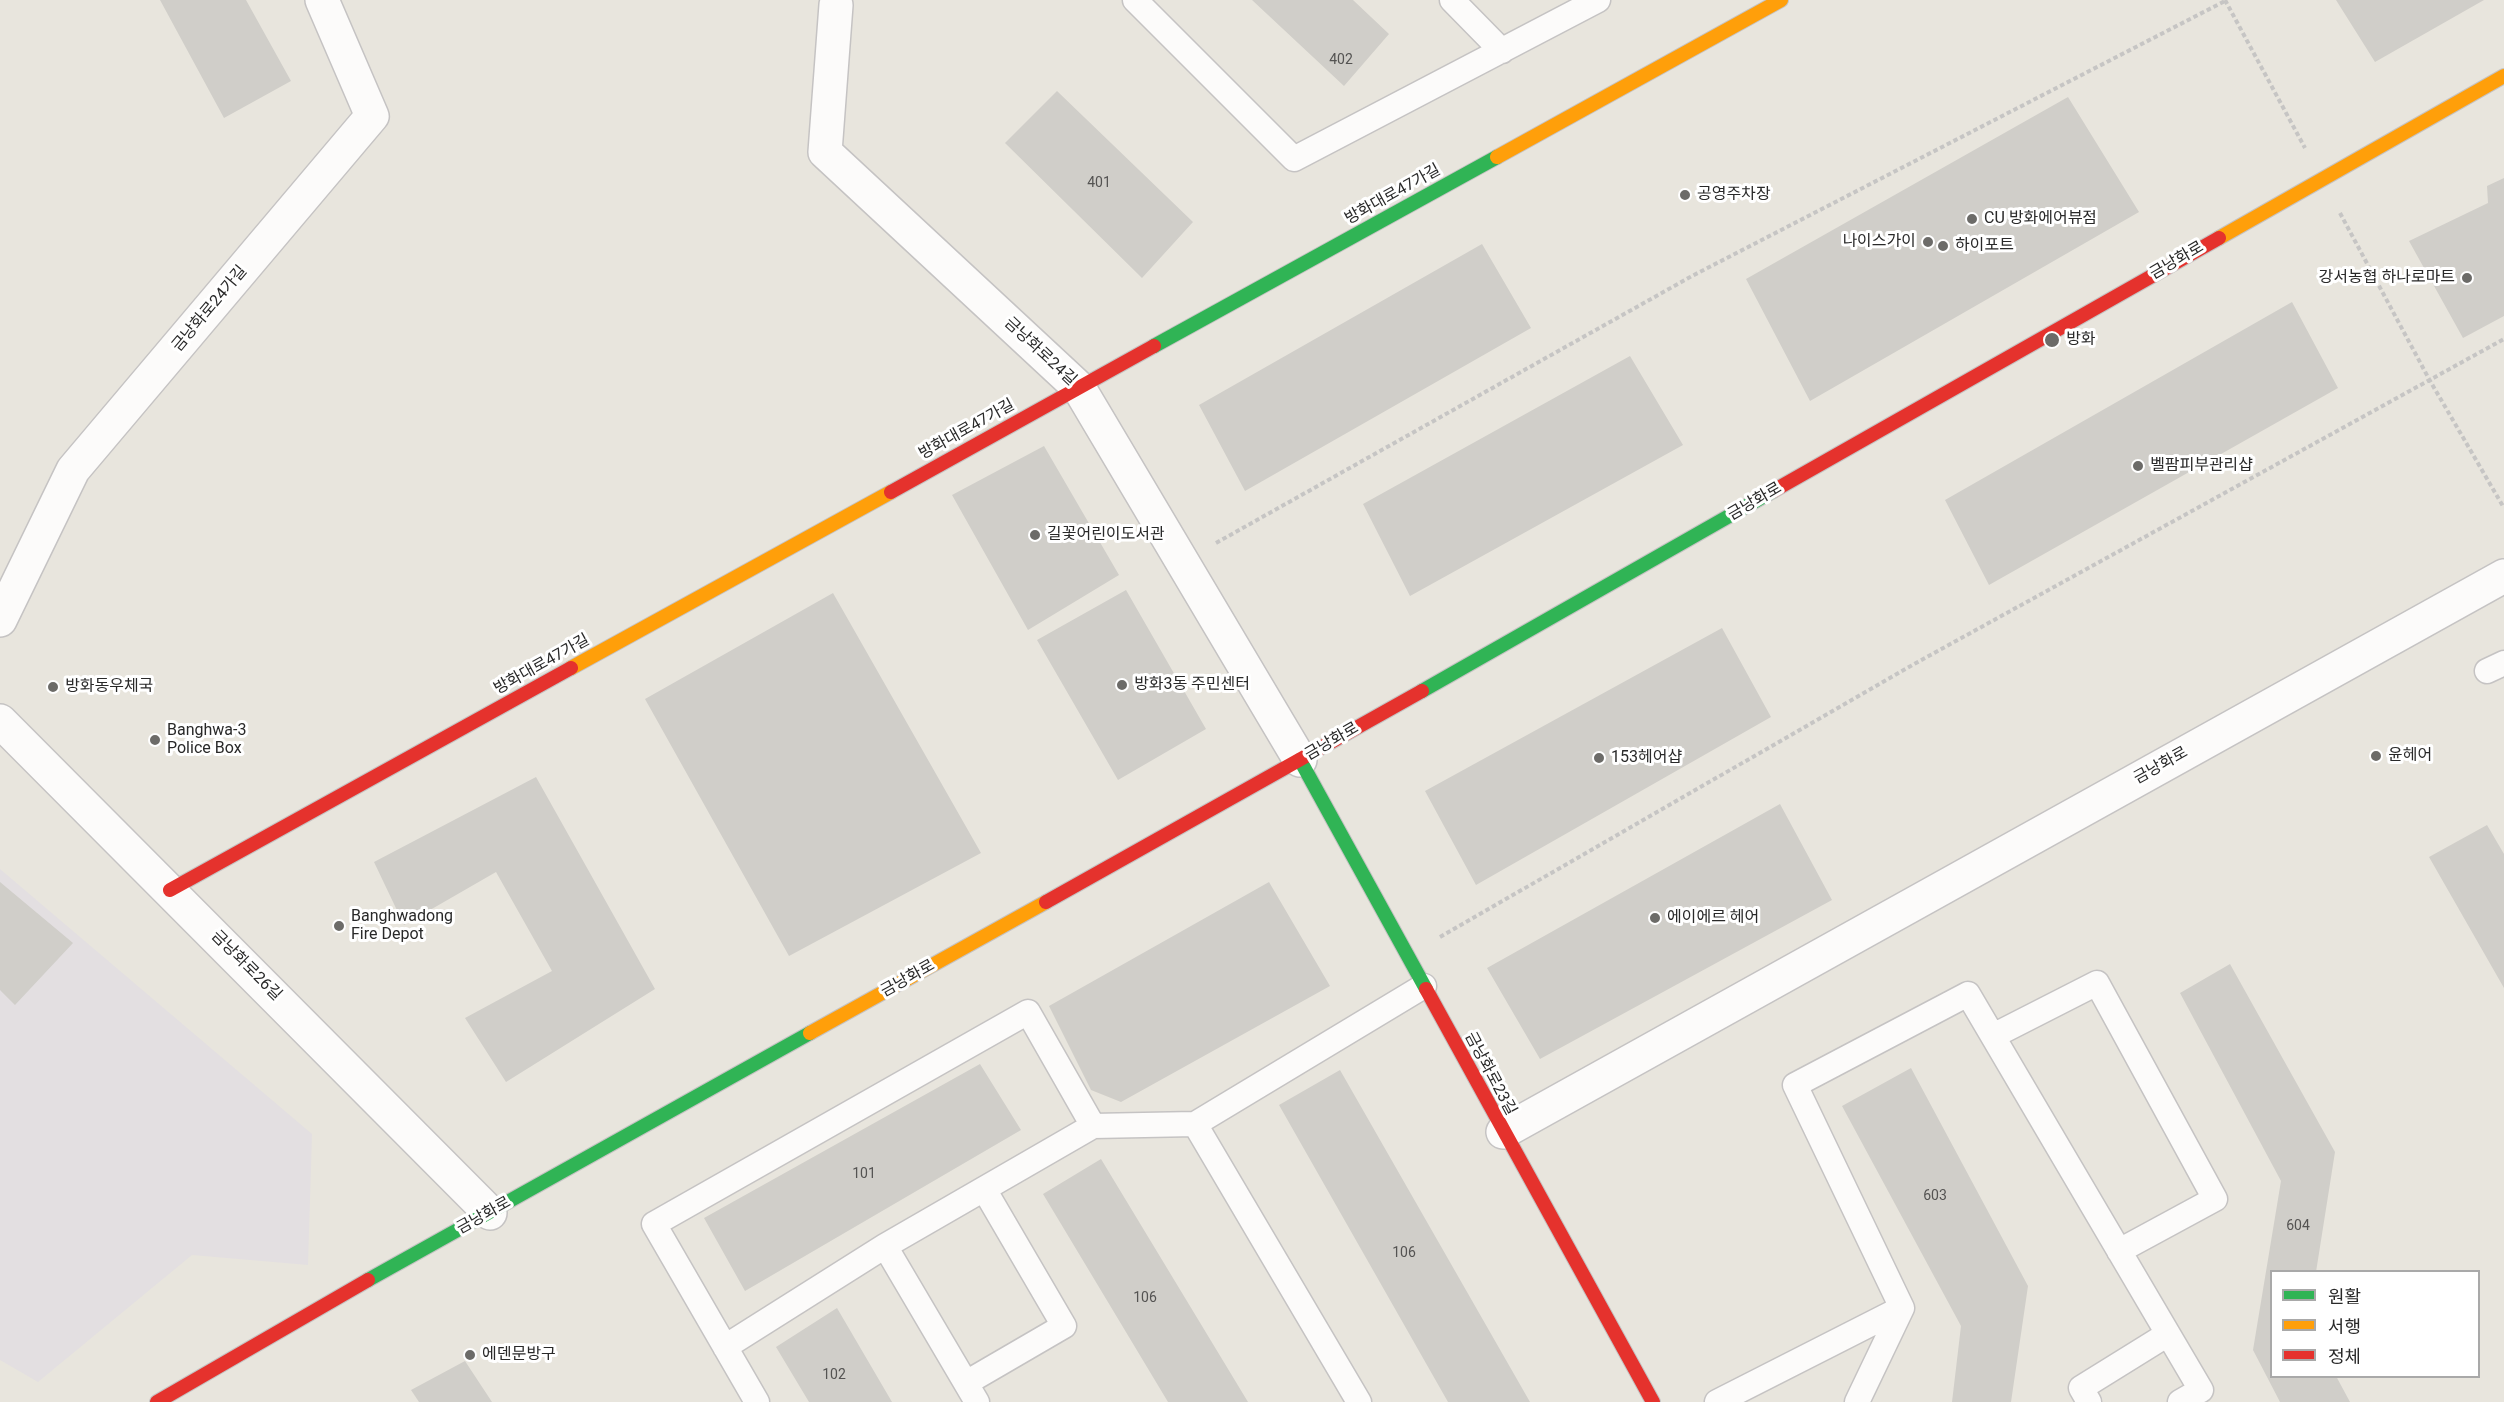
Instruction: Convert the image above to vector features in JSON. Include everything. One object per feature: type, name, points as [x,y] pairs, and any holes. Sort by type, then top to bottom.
[{"type":"street","name":"금낭화로24가길","points":[[0,620],[74,470],[372,116],[322,0]]},
{"type":"street","name":"방화대로47가길","points":[[170,890],[1781,0]]},
{"type":"street","name":"금낭화로24길","points":[[835,2],[825,152],[1079,388],[1300,760]]},
{"type":"street","name":"금낭화로","points":[[158,1402],[319,1308],[1300,760],[2504,76]]},
{"type":"street","name":"금낭화로","points":[[1503,1132],[2504,576]]},
{"type":"street","name":"금낭화로26길","points":[[0,721],[490,1213]]},
{"type":"street","name":"금낭화로23길","points":[[1300,760],[1653,1402]]},
{"type":"lane","points":[[1135,0],[1294,159],[1592,2]]},
{"type":"lane","points":[[1452,0],[1502,51]]},
{"type":"lane","points":[[1993,1036],[2097,983],[2215,1199],[2119,1251]]},
{"type":"lane","points":[[724,1347],[885,1246],[1093,1126],[1195,1124],[1424,986]]},
{"type":"lane","points":[[1902,1308],[1795,1085],[1968,993],[2201,1390],[2180,1402]]},
{"type":"lane","points":[[757,1402],[654,1224],[1028,1011],[1093,1126]]},
{"type":"lane","points":[[1195,1124],[1359,1402]]},
{"type":"lane","points":[[885,1246],[971,1393],[1064,1326],[984,1189]]},
{"type":"lane","points":[[1717,1402],[1902,1308]]},
{"type":"lane","points":[[1857,1402],[1902,1308]]},
{"type":"lane","points":[[2089,1402],[2081,1388],[2168,1334]]},
{"type":"path","points":[[1182,562],[1692,276],[2226,0],[2429,379],[2504,508]]},
{"type":"path","points":[[1408,955],[1916,663],[2504,339]]},
{"type":"shaded area","points":[[0,869],[312,1134],[308,1265],[192,1255],[38,1382],[0,1360]]},
{"type":"building","points":[[160,0],[246,0],[291,81],[224,118]]},
{"type":"building","points":[[1252,0],[1353,0],[1389,34],[1344,86]]},
{"type":"building","points":[[2336,0],[2484,0],[2375,62]]},
{"type":"building","points":[[1057,91],[1193,222],[1142,278],[1005,143]]},
{"type":"building","name":"하이포트","points":[[2068,97],[2139,212],[1810,401],[1746,279]]},
{"type":"building","name":"강서농협 하나로마트","points":[[2504,178],[2504,316],[2463,338],[2409,241],[2488,203],[2487,186]]},
{"type":"building","points":[[1482,244],[1531,328],[1245,491],[1199,405]]},
{"type":"building","points":[[2292,302],[2338,388],[1989,585],[1945,500]]},
{"type":"building","points":[[1630,356],[1683,445],[1410,596],[1363,504]]},
{"type":"building","name":"길꽃어린이도서관","points":[[1044,446],[1119,575],[1028,630],[952,495]]},
{"type":"building","name":"방화3동 주민센터","points":[[1126,590],[1206,729],[1118,780],[1037,640]]},
{"type":"building","points":[[833,593],[981,853],[789,956],[645,699]]},
{"type":"building","points":[[1722,628],[1771,717],[1476,885],[1425,791]]},
{"type":"building","points":[[536,777],[655,989],[506,1082],[465,1018],[552,971],[496,872],[404,925],[374,862]]},
{"type":"building","points":[[1780,804],[1832,900],[1540,1059],[1487,968]]},
{"type":"building","points":[[2487,825],[2504,854],[2504,988],[2429,857]]},
{"type":"building","points":[[0,882],[73,943],[15,1005],[0,990]]},
{"type":"building","points":[[1269,882],[1330,986],[1121,1102],[1091,1090],[1049,1006]]},
{"type":"building","points":[[2230,964],[2335,1152],[2316,1270],[2270,1270],[2270,1378],[2337,1378],[2350,1402],[2280,1402],[2253,1350],[2281,1181],[2180,993]]},
{"type":"building","points":[[980,1064],[1021,1130],[745,1291],[704,1218]]},
{"type":"building","points":[[1911,1068],[2028,1286],[2011,1402],[1952,1402],[1961,1326],[1842,1106]]},
{"type":"building","points":[[1340,1070],[1530,1402],[1448,1402],[1279,1105]]},
{"type":"building","points":[[1101,1159],[1248,1402],[1168,1402],[1043,1194]]},
{"type":"building","points":[[837,1308],[892,1402],[809,1402],[776,1347]]},
{"type":"building","points":[[465,1361],[492,1402],[419,1402],[411,1390]]},
{"type":"traffic: fast","points":[[1154,346],[1497,157]]},
{"type":"traffic: fast","points":[[1422,691],[1773,491]]},
{"type":"traffic: fast","points":[[1300,760],[1426,989]]},
{"type":"traffic: fast","points":[[368,1280],[810,1033]]},
{"type":"traffic: slow","points":[[1497,157],[1781,0]]},
{"type":"traffic: slow","points":[[2219,238],[2504,76]]},
{"type":"traffic: slow","points":[[571,668],[891,492]]},
{"type":"traffic: slow","points":[[810,1033],[1046,902]]},
{"type":"traffic: jam","points":[[1773,491],[2219,238]]},
{"type":"traffic: jam","points":[[891,492],[1154,346]]},
{"type":"traffic: jam","points":[[170,890],[571,668]]},
{"type":"traffic: jam","points":[[1046,902],[1422,691]]},
{"type":"traffic: jam","points":[[1426,989],[1653,1402]]},
{"type":"traffic: jam","points":[[157,1402],[368,1280]]},
{"type":"place","name":"공영주차장","points":[[1685,195]]},
{"type":"place","name":"CU 방화에어뷰점","points":[[1972,219]]},
{"type":"place","name":"나이스가이","points":[[1928,242]]},
{"type":"place","name":"하이포트","points":[[1943,246]]},
{"type":"place","name":"강서농협 하나로마트","points":[[2467,278]]},
{"type":"place","name":"방화","points":[[2052,340]]},
{"type":"place","name":"벨팜피부관리샵","points":[[2138,466]]},
{"type":"place","name":"길꽃어린이도서관","points":[[1035,535]]},
{"type":"place","name":"방화3동 주민센터","points":[[1122,685]]},
{"type":"place","name":"방화동우체국","points":[[53,687]]},
{"type":"place","name":"Banghwa-3 Police Box","points":[[155,740]]},
{"type":"place","name":"윤헤어","points":[[2376,756]]},
{"type":"place","name":"153헤어샵","points":[[1599,758]]},
{"type":"place","name":"에이에르 헤어","points":[[1655,918]]},
{"type":"place","name":"Banghwadong Fire Depot","points":[[339,926]]},
{"type":"place","name":"에덴문방구","points":[[470,1355]]}]
